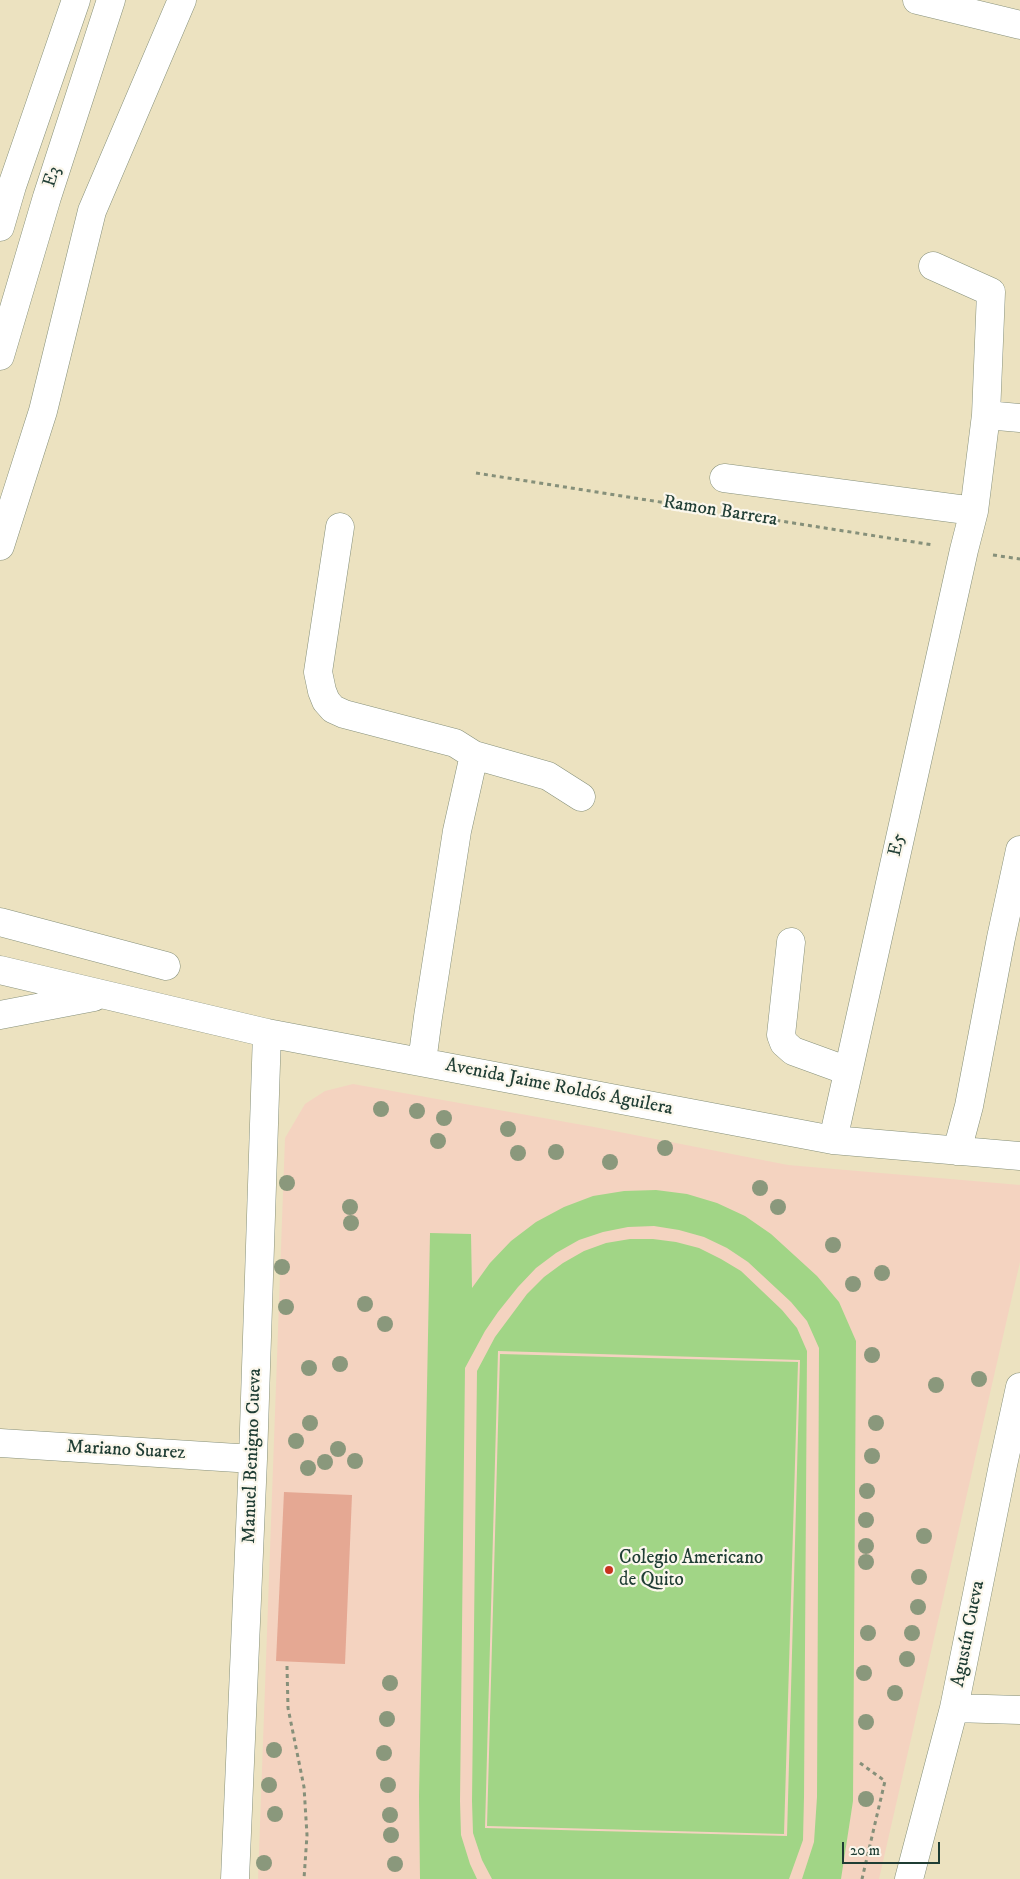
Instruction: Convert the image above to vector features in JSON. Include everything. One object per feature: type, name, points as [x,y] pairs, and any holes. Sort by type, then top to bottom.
[{"type":"street","name":"E3","points":[[0,227],[6,186],[76,0]]},
{"type":"street","name":"E3","points":[[0,356],[47,197],[111,0]]},
{"type":"street","points":[[0,546],[43,411],[92,211],[182,0]]},
{"type":"street","points":[[917,0],[1020,25]]},
{"type":"street","name":"E5","points":[[833,1140],[974,511],[986,415],[991,292],[933,266]]},
{"type":"street","points":[[986,415],[1020,418]]},
{"type":"street","points":[[724,478],[974,511]]},
{"type":"street","points":[[340,527],[318,672],[326,701],[333,709],[344,714],[455,743],[474,755],[548,776],[581,797]]},
{"type":"street","points":[[422,1062],[457,831],[474,755]]},
{"type":"street","points":[[958,1150],[1010,939],[1020,850]]},
{"type":"street","points":[[0,922],[166,966]]},
{"type":"street","points":[[791,942],[781,1035],[784,1043],[793,1051],[848,1071]]},
{"type":"street","name":"Avenida Jaime Roldós Aguilera","points":[[0,970],[267,1033],[833,1140],[1020,1156]]},
{"type":"street","points":[[0,1015],[103,995]]},
{"type":"street","name":"Manuel Benigno Cueva","points":[[235,1879],[253,1459],[267,1033]]},
{"type":"street","name":"Agustín Cueva","points":[[909,1879],[954,1708],[1011,1466],[1020,1387]]},
{"type":"street","name":"Mariano Suarez","points":[[0,1444],[253,1459]]},
{"type":"street","points":[[954,1708],[1020,1710]]},
{"type":"path","name":"Ramon Barrera","points":[[476,473],[964,550]]},
{"type":"path","points":[[287,1666],[288,1708],[304,1787],[307,1835],[304,1879]]},
{"type":"path","points":[[860,1764],[885,1781],[862,1879]]},
{"type":"shaded area","name":"Colegio Americano de Quito","points":[[353,1084],[594,1127],[788,1165],[1020,1185],[1020,1262],[879,1879],[258,1879],[285,1138],[305,1104],[325,1091]]},
{"type":"green space","points":[[656,1190],[687,1194],[717,1203],[745,1216],[771,1234],[817,1276],[839,1302],[856,1341],[853,1801],[841,1879],[802,1879],[814,1842],[817,1797],[819,1348],[807,1321],[791,1302],[748,1262],[727,1248],[704,1237],[654,1226],[628,1227],[603,1232],[579,1240],[556,1253],[536,1268],[498,1312],[485,1331],[465,1368],[460,1801],[461,1835],[477,1879],[420,1879],[419,1796],[430,1233],[471,1234],[472,1288],[490,1263],[511,1241],[536,1222],[564,1207],[593,1196],[624,1191]]},
{"type":"green space","points":[[630,1239],[676,1242],[699,1248],[721,1259],[741,1271],[782,1310],[797,1328],[807,1351],[803,1840],[789,1879],[492,1879],[482,1860],[473,1833],[477,1371],[495,1337],[527,1294],[544,1277],[584,1251],[606,1243]],"holes":[[[498,1351],[800,1360],[787,1836],[485,1828]]]},
{"type":"green space","points":[[500,1354],[798,1362],[784,1834],[487,1826]]},
{"type":"building","points":[[284,1492],[352,1495],[345,1664],[276,1661]]},
{"type":"place","name":"Colegio Americano de Quito","points":[[609,1570]]}]
